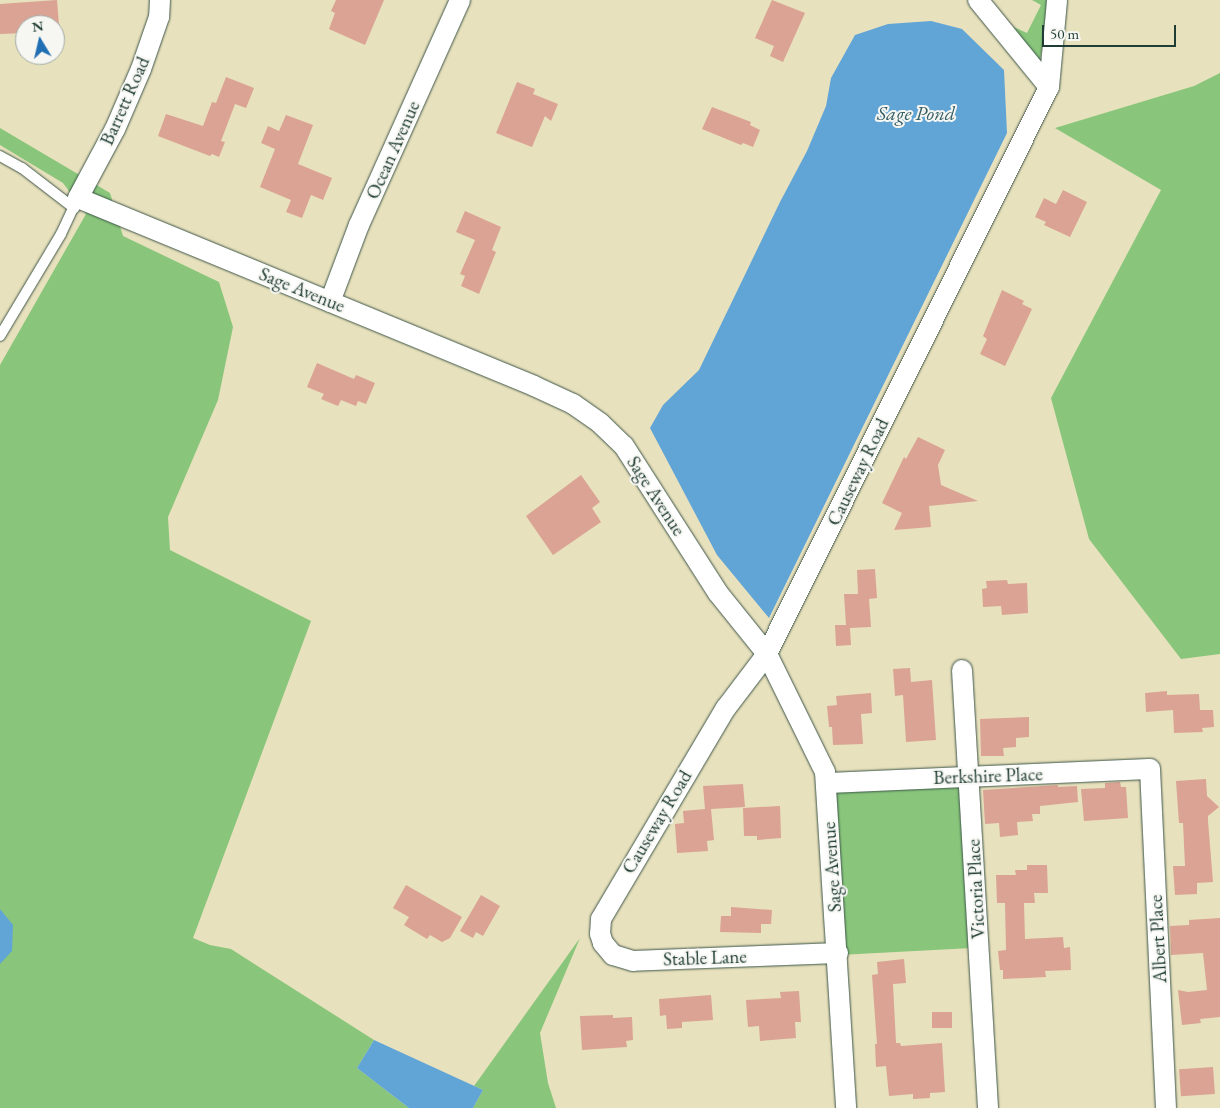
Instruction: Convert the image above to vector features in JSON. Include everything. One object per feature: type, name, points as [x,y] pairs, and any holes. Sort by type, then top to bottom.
[{"type":"street","name":"Barrett Road","points":[[76,203],[115,129],[141,69],[159,17],[160,0]]},
{"type":"street","name":"Ocean Avenue","points":[[330,302],[359,226],[460,0]]},
{"type":"street","points":[[978,0],[1049,87]]},
{"type":"street","name":"Causeway Road","points":[[601,919],[726,708],[767,654],[1049,87],[1057,0]]},
{"type":"street","name":"Sage Avenue","points":[[76,203],[330,302],[534,386],[572,404],[600,423],[624,446],[718,593],[767,654],[821,762],[827,783],[846,1108]]},
{"type":"street","name":"Victoria Place","points":[[962,670],[988,1108]]},
{"type":"street","name":"Berkshire Place","points":[[827,783],[1150,769]]},
{"type":"street","name":"Albert Place","points":[[1150,769],[1166,1108]]},
{"type":"street","name":"Stable Lane","points":[[601,919],[600,934],[603,943],[614,955],[633,961],[838,952]]},
{"type":"lane","points":[[0,156],[76,203],[61,234],[0,336]]},
{"type":"green space","points":[[1032,0],[1050,0],[1039,66],[1007,24],[1027,33],[1041,5]]},
{"type":"green space","points":[[1220,73],[1220,654],[1181,659],[1089,539],[1051,398],[1161,190],[1055,128],[1194,86]]},
{"type":"green space","points":[[0,128],[110,193],[123,236],[219,282],[233,327],[218,400],[168,517],[170,550],[311,621],[193,938],[210,945],[231,949],[374,1040],[357,1068],[409,1108],[0,1108],[0,365],[86,214],[63,183],[0,145]]},
{"type":"green space","points":[[968,778],[977,948],[839,955],[830,785]]},
{"type":"green space","points":[[580,938],[540,1033],[548,1083],[556,1108],[473,1108],[483,1090],[474,1086]]},
{"type":"water","name":"Sage Pond","points":[[931,21],[962,29],[1004,70],[1007,133],[769,618],[717,555],[650,428],[663,405],[699,370],[780,202],[807,151],[826,106],[831,78],[855,35],[888,24]]},
{"type":"water","points":[[0,909],[13,925],[12,951],[0,964]]},
{"type":"water","points":[[374,1040],[483,1090],[473,1108],[409,1108],[357,1068]]},
{"type":"building","points":[[57,0],[58,15],[15,15],[15,33],[0,34],[0,4]]},
{"type":"building","points":[[336,0],[384,0],[365,45],[329,29],[335,13],[331,11]]},
{"type":"building","points":[[772,0],[805,13],[783,62],[770,56],[774,46],[755,38]]},
{"type":"building","points":[[226,77],[254,88],[246,108],[235,104],[221,141],[225,142],[219,157],[212,154],[210,156],[158,136],[166,114],[203,126],[212,102],[216,103]]},
{"type":"building","points":[[517,82],[535,89],[533,94],[558,104],[551,121],[545,116],[532,147],[496,133]]},
{"type":"building","points":[[712,107],[751,122],[750,125],[760,130],[753,147],[743,143],[741,145],[702,129]]},
{"type":"building","points":[[286,115],[313,125],[298,164],[332,178],[323,200],[311,195],[302,218],[286,212],[291,200],[260,187],[275,149],[261,143],[268,126],[279,131]]},
{"type":"building","points":[[1063,190],[1087,202],[1070,237],[1044,225],[1046,222],[1035,217],[1044,198],[1056,204]]},
{"type":"building","points":[[465,211],[501,227],[492,250],[496,252],[479,294],[461,286],[465,276],[460,274],[475,240],[456,232]]},
{"type":"building","points":[[1002,290],[1024,301],[1022,304],[1032,309],[1005,366],[980,354],[987,339],[983,336]]},
{"type":"building","points":[[317,363],[354,379],[356,375],[375,383],[366,404],[358,401],[356,406],[341,400],[338,406],[321,399],[324,394],[307,387]]},
{"type":"building","points":[[918,437],[945,450],[938,465],[941,485],[978,501],[929,506],[931,527],[894,530],[902,513],[882,503],[904,457],[906,459]]},
{"type":"building","points":[[581,475],[600,502],[592,508],[601,522],[553,555],[526,516]]},
{"type":"building","points":[[875,569],[877,598],[869,599],[871,627],[850,628],[851,645],[836,646],[835,625],[846,625],[844,594],[858,594],[857,570]]},
{"type":"building","points":[[1007,580],[1008,584],[1027,583],[1028,613],[1002,615],[1001,606],[983,607],[982,589],[987,588],[986,581]]},
{"type":"building","points":[[910,668],[911,682],[932,680],[936,740],[906,742],[903,695],[895,696],[893,669]]},
{"type":"building","points":[[1167,691],[1167,695],[1199,694],[1200,710],[1213,710],[1214,727],[1202,728],[1203,732],[1174,733],[1173,710],[1146,712],[1145,693]]},
{"type":"building","points":[[871,693],[872,713],[861,714],[863,744],[833,745],[832,727],[829,727],[827,706],[837,705],[836,696]]},
{"type":"building","points":[[1029,717],[1029,737],[1016,738],[1016,747],[1003,748],[1004,756],[981,756],[980,719]]},
{"type":"building","points":[[1206,779],[1207,796],[1219,807],[1208,816],[1213,882],[1197,883],[1197,894],[1175,895],[1173,866],[1185,866],[1183,823],[1179,823],[1176,781]]},
{"type":"building","points":[[1120,782],[1121,787],[1126,787],[1128,818],[1084,821],[1081,789],[1105,788],[1105,783]]},
{"type":"building","points":[[743,784],[745,807],[711,809],[714,840],[707,841],[708,851],[677,853],[675,824],[684,823],[683,811],[705,809],[703,786]]},
{"type":"building","points":[[1058,785],[1058,787],[1077,786],[1078,802],[1040,806],[1040,814],[1032,814],[1033,821],[1017,822],[1018,835],[1000,837],[999,823],[985,824],[983,790]]},
{"type":"building","points":[[780,806],[781,838],[757,840],[757,836],[744,836],[743,808]]},
{"type":"building","points":[[1027,865],[1047,865],[1048,893],[1034,893],[1035,903],[1024,903],[1025,939],[1063,937],[1064,948],[1070,947],[1071,970],[1045,971],[1046,977],[1003,979],[1003,970],[1000,970],[998,951],[1006,950],[1005,903],[997,903],[996,875],[1016,875],[1015,870],[1027,870]]},
{"type":"building","points":[[406,885],[462,917],[450,938],[442,942],[430,935],[427,939],[404,925],[409,917],[393,908]]},
{"type":"building","points":[[481,895],[500,906],[483,936],[476,932],[473,938],[460,931]]},
{"type":"building","points":[[731,907],[772,910],[771,924],[761,924],[761,933],[720,932],[721,916],[731,916]]},
{"type":"building","points":[[1220,918],[1220,1017],[1200,1019],[1201,1023],[1182,1025],[1178,990],[1188,992],[1207,990],[1203,953],[1171,955],[1170,926],[1189,925],[1189,920]]},
{"type":"building","points":[[904,959],[906,983],[893,984],[896,1043],[900,1043],[901,1046],[942,1043],[945,1092],[930,1093],[930,1098],[913,1099],[913,1094],[889,1096],[886,1066],[876,1067],[875,1044],[877,1044],[872,975],[878,974],[877,962]]},
{"type":"building","points":[[799,991],[801,1022],[795,1022],[796,1038],[760,1041],[759,1026],[748,1027],[746,1000],[781,998],[780,992]]},
{"type":"building","points":[[711,995],[713,1020],[682,1022],[682,1028],[667,1029],[666,1015],[660,1016],[659,999]]},
{"type":"building","points":[[932,1012],[952,1012],[952,1028],[932,1028]]},
{"type":"building","points":[[613,1015],[613,1018],[632,1017],[633,1040],[626,1041],[627,1047],[582,1050],[580,1016]]},
{"type":"building","points":[[1213,1067],[1215,1094],[1181,1096],[1179,1069]]}]
